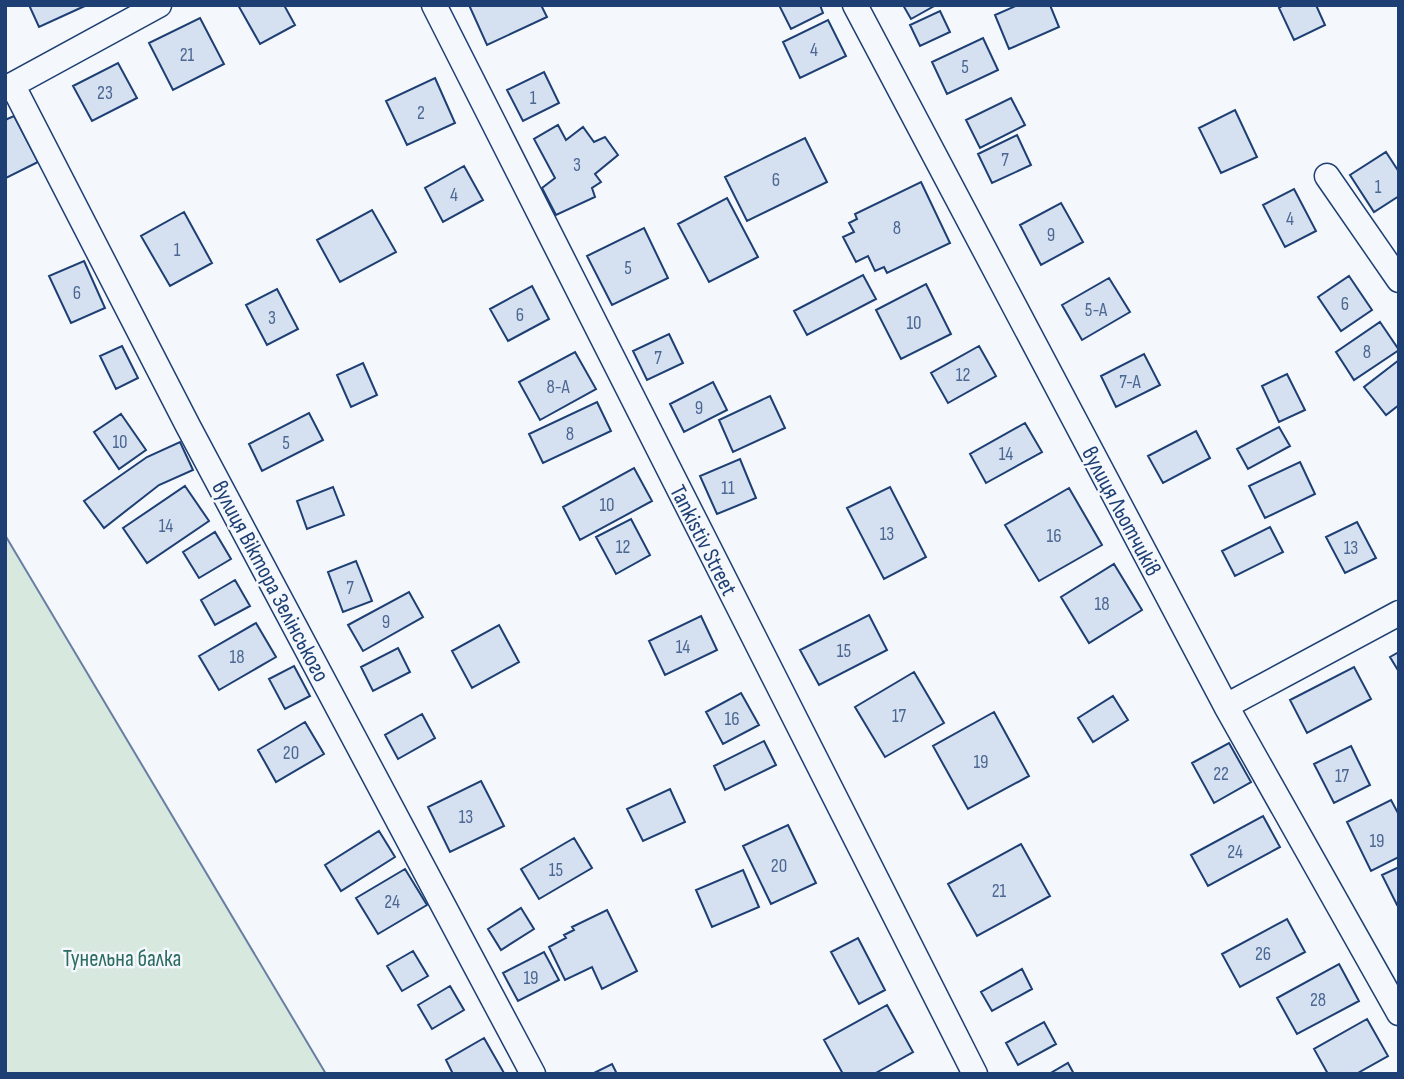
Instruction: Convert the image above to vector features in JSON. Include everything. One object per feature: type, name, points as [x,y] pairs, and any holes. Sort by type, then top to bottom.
[{"type":"street","points":[[9,88],[159,5]]},
{"type":"street","name":"Tankistiv Street","points":[[434,5],[975,1074]]},
{"type":"street","name":"вулиця Льотчиків","points":[[855,5],[1226,706],[1399,1013]]},
{"type":"street","name":"вулиця Віктора Зелінського","points":[[9,88],[533,1074]]},
{"type":"street","points":[[1327,176],[1399,280]]},
{"type":"street","points":[[1226,706],[1399,613]]},
{"type":"green space","name":"Тунельна балка","points":[[5,535],[326,1074],[5,1074]]},
{"type":"building","points":[[29,5],[87,5],[39,27]]},
{"type":"building","points":[[238,5],[284,5],[295,25],[260,44]]},
{"type":"building","points":[[469,5],[541,5],[547,17],[487,45]]},
{"type":"building","points":[[779,5],[820,5],[823,13],[791,29]]},
{"type":"building","points":[[903,5],[936,5],[911,19]]},
{"type":"building","points":[[1018,5],[1050,5],[1059,27],[1009,49],[995,15]]},
{"type":"building","points":[[1284,5],[1316,5],[1325,25],[1294,40],[1279,8]]},
{"type":"building","points":[[940,11],[950,32],[920,46],[910,25]]},
{"type":"building","points":[[200,18],[224,64],[173,90],[149,43]]},
{"type":"building","points":[[828,20],[846,56],[800,78],[783,42]]},
{"type":"building","points":[[983,38],[998,70],[947,94],[932,62]]},
{"type":"building","points":[[118,63],[137,98],[92,121],[73,86]]},
{"type":"building","points":[[544,72],[559,103],[523,121],[507,90]]},
{"type":"building","points":[[435,78],[455,123],[407,145],[386,101]]},
{"type":"building","points":[[1011,98],[1025,125],[980,148],[966,120]]},
{"type":"building","points":[[1235,110],[1257,157],[1221,173],[1199,128]]},
{"type":"building","points":[[14,116],[38,162],[6,178],[5,120]]},
{"type":"building","points":[[558,125],[566,140],[583,127],[594,142],[605,137],[618,155],[595,174],[601,182],[592,188],[595,197],[556,215],[542,188],[555,178],[534,139]]},
{"type":"building","points":[[1017,135],[1031,165],[992,183],[978,154]]},
{"type":"building","points":[[805,138],[827,182],[747,221],[725,177]]},
{"type":"building","points":[[1386,152],[1399,172],[1399,196],[1374,212],[1350,175]]},
{"type":"building","points":[[464,166],[483,200],[443,222],[425,188]]},
{"type":"building","points":[[921,182],[950,243],[887,273],[884,267],[875,271],[868,256],[856,262],[843,237],[854,232],[849,223],[857,219],[855,214]]},
{"type":"building","points":[[1294,189],[1316,231],[1285,247],[1263,205]]},
{"type":"building","points":[[727,198],[758,257],[709,282],[678,224]]},
{"type":"building","points":[[1061,203],[1083,242],[1041,265],[1020,225]]},
{"type":"building","points":[[372,210],[396,252],[340,282],[317,240]]},
{"type":"building","points":[[184,212],[212,263],[170,286],[141,236]]},
{"type":"building","points":[[644,228],[668,278],[612,305],[587,256]]},
{"type":"building","points":[[84,261],[105,308],[71,323],[49,276]]},
{"type":"building","points":[[863,275],[876,299],[807,335],[794,311]]},
{"type":"building","points":[[1349,276],[1372,310],[1341,331],[1318,297]]},
{"type":"building","points":[[1109,278],[1130,312],[1082,340],[1062,305]]},
{"type":"building","points":[[926,284],[951,334],[901,359],[876,310]]},
{"type":"building","points":[[532,286],[549,319],[508,341],[490,309]]},
{"type":"building","points":[[277,289],[298,329],[267,345],[246,305]]},
{"type":"building","points":[[1380,322],[1399,350],[1354,380],[1336,352]]},
{"type":"building","points":[[669,334],[683,363],[647,380],[633,351]]},
{"type":"building","points":[[122,346],[138,378],[116,389],[100,356]]},
{"type":"building","points":[[979,346],[996,376],[948,403],[931,373]]},
{"type":"building","points":[[575,352],[596,389],[540,420],[519,382]]},
{"type":"building","points":[[1144,354],[1160,385],[1116,407],[1101,376]]},
{"type":"building","points":[[1399,360],[1399,405],[1386,415],[1364,387]]},
{"type":"building","points":[[363,363],[377,395],[351,407],[337,375]]},
{"type":"building","points":[[1287,374],[1305,410],[1279,422],[1262,386]]},
{"type":"building","points":[[713,382],[727,410],[684,432],[670,404]]},
{"type":"building","points":[[770,396],[785,428],[733,452],[719,420]]},
{"type":"building","points":[[597,402],[611,431],[543,463],[529,434]]},
{"type":"building","points":[[309,413],[323,440],[262,471],[249,444]]},
{"type":"building","points":[[121,414],[146,450],[119,469],[94,432]]},
{"type":"building","points":[[1025,423],[1042,452],[986,483],[970,454]]},
{"type":"building","points":[[1279,427],[1290,446],[1248,469],[1237,449]]},
{"type":"building","points":[[1196,431],[1210,458],[1163,483],[1148,456]]},
{"type":"building","points":[[180,442],[193,470],[159,485],[104,528],[84,501],[147,457]]},
{"type":"building","points":[[740,459],[756,498],[717,514],[700,476]]},
{"type":"building","points":[[1300,462],[1315,494],[1265,518],[1249,486]]},
{"type":"building","points":[[634,468],[652,501],[580,540],[563,507]]},
{"type":"building","points":[[185,486],[209,521],[147,563],[123,528]]},
{"type":"building","points":[[333,487],[344,515],[307,529],[297,501]]},
{"type":"building","points":[[890,487],[926,557],[884,579],[847,508]]},
{"type":"building","points":[[1069,488],[1102,545],[1039,581],[1005,525]]},
{"type":"building","points":[[631,519],[650,555],[616,574],[596,537]]},
{"type":"building","points":[[1357,522],[1376,558],[1345,573],[1326,537]]},
{"type":"building","points":[[1270,527],[1283,552],[1235,576],[1222,551]]},
{"type":"building","points":[[215,532],[231,559],[199,578],[183,552]]},
{"type":"building","points":[[356,561],[372,601],[343,612],[328,572]]},
{"type":"building","points":[[1114,564],[1142,610],[1089,643],[1061,597]]},
{"type":"building","points":[[235,580],[250,606],[215,625],[201,600]]},
{"type":"building","points":[[409,592],[423,617],[363,651],[348,625]]},
{"type":"building","points":[[869,615],[887,650],[819,685],[800,650]]},
{"type":"building","points":[[701,616],[717,650],[665,675],[649,641]]},
{"type":"building","points":[[256,623],[276,657],[219,690],[199,656]]},
{"type":"building","points":[[499,625],[519,662],[472,688],[452,651]]},
{"type":"building","points":[[398,648],[410,672],[373,691],[361,667]]},
{"type":"building","points":[[1399,652],[1399,672],[1390,657]]},
{"type":"building","points":[[294,666],[310,696],[285,709],[269,679]]},
{"type":"building","points":[[1354,667],[1371,699],[1307,733],[1290,700]]},
{"type":"building","points":[[914,672],[944,723],[885,757],[855,707]]},
{"type":"building","points":[[741,693],[759,725],[723,744],[706,712]]},
{"type":"building","points":[[1113,696],[1128,720],[1093,742],[1078,718]]},
{"type":"building","points":[[994,712],[1029,776],[968,809],[933,746]]},
{"type":"building","points":[[422,714],[435,738],[398,759],[385,735]]},
{"type":"building","points":[[305,722],[324,754],[276,782],[258,750]]},
{"type":"building","points":[[764,741],[776,765],[725,790],[714,766]]},
{"type":"building","points":[[1229,743],[1251,782],[1214,803],[1192,763]]},
{"type":"building","points":[[1351,746],[1370,785],[1334,803],[1314,764]]},
{"type":"building","points":[[481,781],[504,826],[450,852],[428,807]]},
{"type":"building","points":[[670,789],[685,822],[643,841],[627,809]]},
{"type":"building","points":[[1391,800],[1399,815],[1399,857],[1371,871],[1347,822]]},
{"type":"building","points":[[1263,816],[1280,847],[1208,886],[1191,855]]},
{"type":"building","points":[[788,825],[816,883],[771,904],[743,846]]},
{"type":"building","points":[[379,831],[395,857],[341,891],[325,865]]},
{"type":"building","points":[[574,838],[592,868],[539,899],[521,869]]},
{"type":"building","points":[[1021,844],[1050,896],[977,936],[948,884]]},
{"type":"building","points":[[1399,867],[1399,904],[1397,905],[1382,875]]},
{"type":"building","points":[[405,869],[427,905],[378,934],[356,898]]},
{"type":"building","points":[[743,870],[759,907],[712,927],[696,890]]},
{"type":"building","points":[[521,908],[534,929],[501,950],[488,929]]},
{"type":"building","points":[[607,910],[637,971],[602,989],[592,967],[565,980],[549,947],[566,938],[564,935],[574,930],[572,927]]},
{"type":"building","points":[[1287,919],[1305,952],[1240,987],[1222,954]]},
{"type":"building","points":[[858,938],[885,990],[859,1004],[831,952]]},
{"type":"building","points":[[413,951],[428,976],[402,991],[387,966]]},
{"type":"building","points":[[544,952],[559,980],[518,1001],[503,973]]},
{"type":"building","points":[[1339,964],[1359,1001],[1297,1034],[1277,998]]},
{"type":"building","points":[[1022,969],[1032,989],[992,1011],[981,992]]},
{"type":"building","points":[[450,986],[464,1010],[432,1029],[418,1005]]},
{"type":"building","points":[[887,1005],[913,1052],[874,1074],[843,1074],[824,1040]]},
{"type":"building","points":[[1367,1019],[1388,1056],[1356,1074],[1328,1074],[1314,1049]]},
{"type":"building","points":[[1044,1022],[1056,1044],[1018,1065],[1006,1043]]},
{"type":"building","points":[[484,1038],[504,1073],[453,1074],[446,1060]]},
{"type":"building","points":[[1068,1063],[1074,1074],[1049,1074]]},
{"type":"building","points":[[612,1064],[617,1074],[592,1074]]}]
